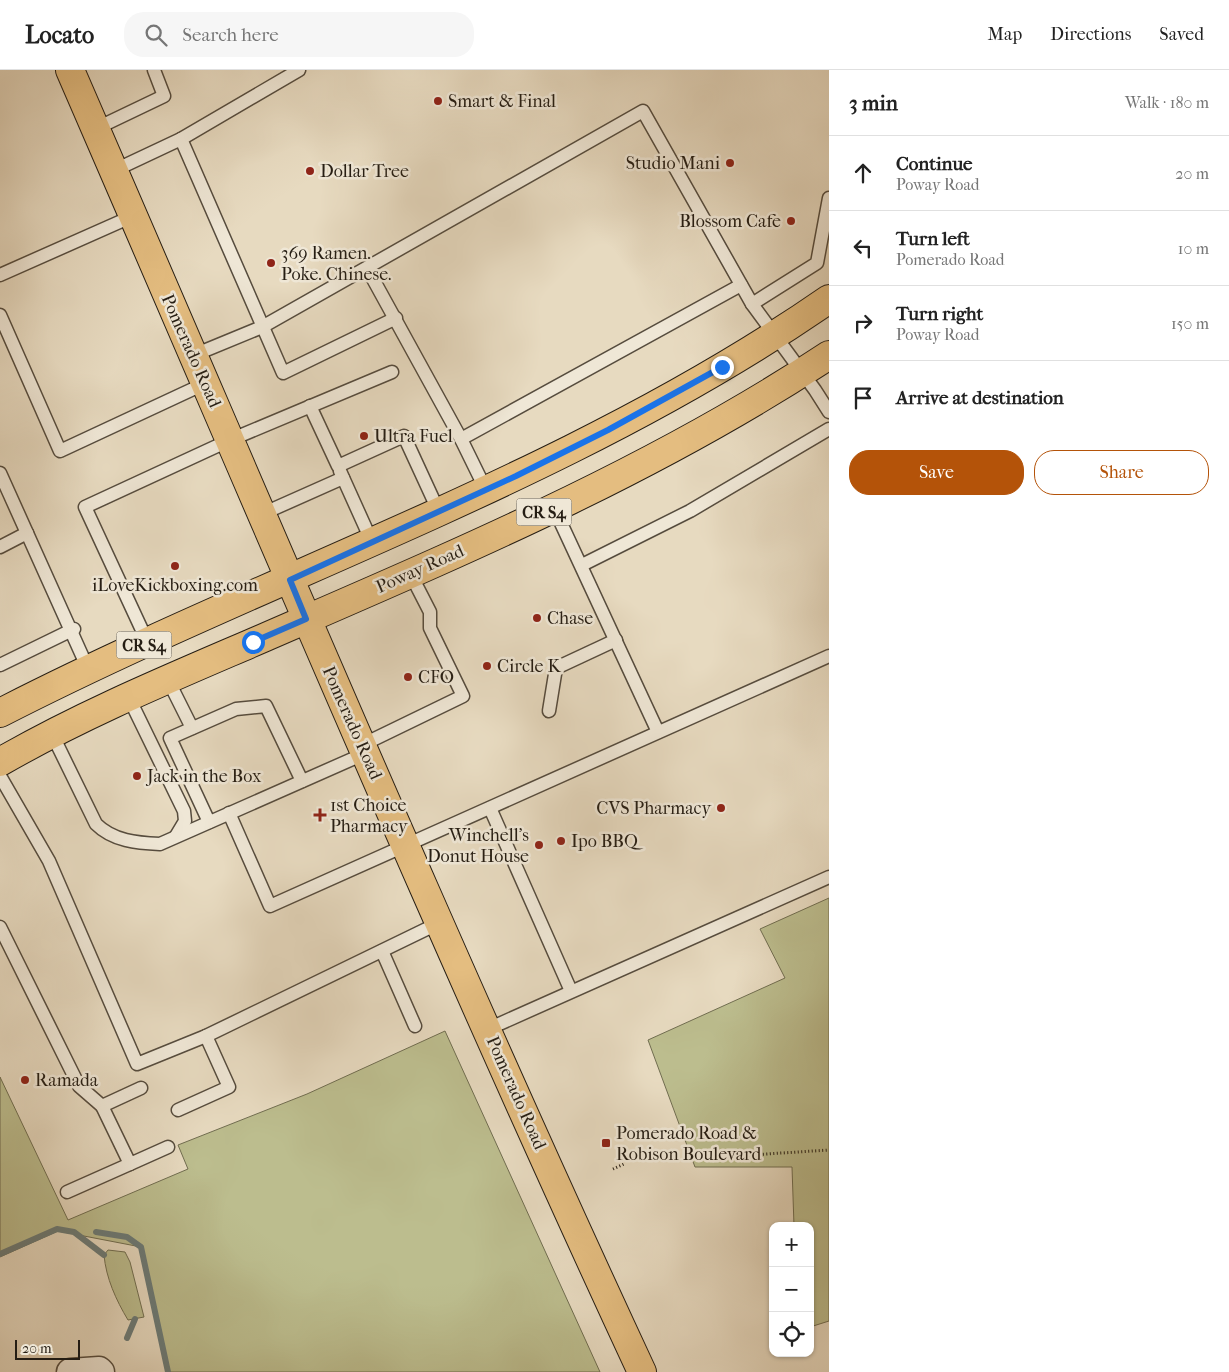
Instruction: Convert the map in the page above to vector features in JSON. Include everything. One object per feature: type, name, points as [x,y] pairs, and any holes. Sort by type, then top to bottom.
[{"type":"main road","name":"Pomerado Road","points":[[70,70],[306,619],[580,1239],[642,1372]]},
{"type":"main road","name":"CR S4","points":[[0,713],[148,643],[439,512],[608,430],[776,336],[829,299]]},
{"type":"main road","name":"Poway Road","points":[[0,762],[52,734],[168,680],[554,508],[658,455],[802,373],[829,355]]},
{"type":"street","points":[[70,1372],[99,1370],[101,1372]]},
{"type":"lane","points":[[95,129],[164,96],[154,70]]},
{"type":"lane","points":[[113,171],[181,139],[299,70]]},
{"type":"lane","points":[[194,355],[262,327],[643,111],[752,304],[829,412]]},
{"type":"lane","points":[[181,139],[283,372],[396,318]]},
{"type":"lane","points":[[752,304],[817,263],[829,198]]},
{"type":"lane","points":[[0,275],[133,216]]},
{"type":"lane","points":[[367,268],[461,439],[486,490]]},
{"type":"lane","points":[[461,439],[741,285]]},
{"type":"lane","points":[[0,315],[60,451],[206,383]]},
{"type":"lane","points":[[148,643],[86,507],[230,440],[392,372]]},
{"type":"lane","points":[[310,406],[372,542]]},
{"type":"lane","points":[[582,565],[690,512],[829,429]]},
{"type":"lane","points":[[262,514],[404,436],[439,512]]},
{"type":"lane","points":[[0,473],[72,630],[88,671]]},
{"type":"lane","points":[[554,508],[658,732]]},
{"type":"lane","points":[[0,547],[27,533]]},
{"type":"lane","points":[[52,734],[96,824],[116,838],[160,844],[302,781],[463,696],[430,628],[430,612],[410,573]]},
{"type":"lane","points":[[0,665],[72,630]]},
{"type":"lane","points":[[549,711],[556,668],[616,640]]},
{"type":"lane","points":[[229,813],[270,906],[829,656]]},
{"type":"lane","points":[[168,680],[192,728]]},
{"type":"lane","points":[[129,698],[184,812],[185,821],[176,836]]},
{"type":"lane","points":[[208,822],[170,738],[192,728],[236,709],[266,706],[302,781]]},
{"type":"lane","points":[[0,776],[49,861],[137,1064],[206,1036],[440,922]]},
{"type":"lane","points":[[490,808],[571,990]]},
{"type":"lane","points":[[488,1029],[571,990],[829,877]]},
{"type":"lane","points":[[0,927],[79,1086],[102,1106],[130,1164]]},
{"type":"lane","points":[[382,951],[415,1026]]},
{"type":"lane","points":[[178,1110],[229,1087],[206,1036]]},
{"type":"lane","points":[[102,1106],[141,1088]]},
{"type":"lane","points":[[67,1192],[168,1147]]},
{"type":"path","points":[[672,1160],[829,1150]]},
{"type":"path","points":[[613,1169],[624,1164]]},
{"type":"green space","points":[[829,898],[829,1321],[814,1326],[814,1222],[794,1222],[792,1167],[695,1167],[648,1040],[785,978],[760,929]]},
{"type":"green space","points":[[445,1031],[600,1372],[168,1372],[141,1247],[58,1231],[0,1257],[0,1077],[68,1220],[188,1169],[178,1145],[307,1094]]},
{"type":"green space","points":[[108,1250],[125,1252],[130,1262],[144,1317],[128,1320],[112,1289],[107,1272],[104,1255]]},
{"type":"waterway","points":[[0,1254],[57,1229],[74,1232],[104,1255]]},
{"type":"waterway","points":[[96,1232],[127,1237],[141,1247],[168,1372]]},
{"type":"waterway","points":[[127,1338],[135,1319]]},
{"type":"place","name":"Smart & Final","points":[[438,101]]},
{"type":"place","name":"Studio Mani","points":[[730,163]]},
{"type":"place","name":"Dollar Tree","points":[[310,171]]},
{"type":"place","name":"Blossom Cafe","points":[[791,221]]},
{"type":"place","name":"369 Ramen. Poke. Chinese.","points":[[271,263]]},
{"type":"place","name":"Ultra Fuel","points":[[364,436]]},
{"type":"place","name":"iLoveKickboxing.com","points":[[175,566]]},
{"type":"place","name":"Chase","points":[[537,618]]},
{"type":"place","name":"Circle K","points":[[487,666]]},
{"type":"place","name":"CFO","points":[[408,677]]},
{"type":"place","name":"Jack in the Box","points":[[137,776]]},
{"type":"place","name":"CVS Pharmacy","points":[[721,808]]},
{"type":"place","name":"1st Choice Pharmacy","points":[[320,815]]},
{"type":"place","name":"Ipo BBQ","points":[[561,841]]},
{"type":"place","name":"Winchell's Donut House","points":[[539,845]]},
{"type":"place","name":"Ramada","points":[[25,1080]]},
{"type":"place","name":"Pomerado Road & Robison Boulevard","points":[[606,1143]]},
{"type":"route","points":[[253,642],[306,619],[290,580],[516,476],[608,430],[722,367]]}]
